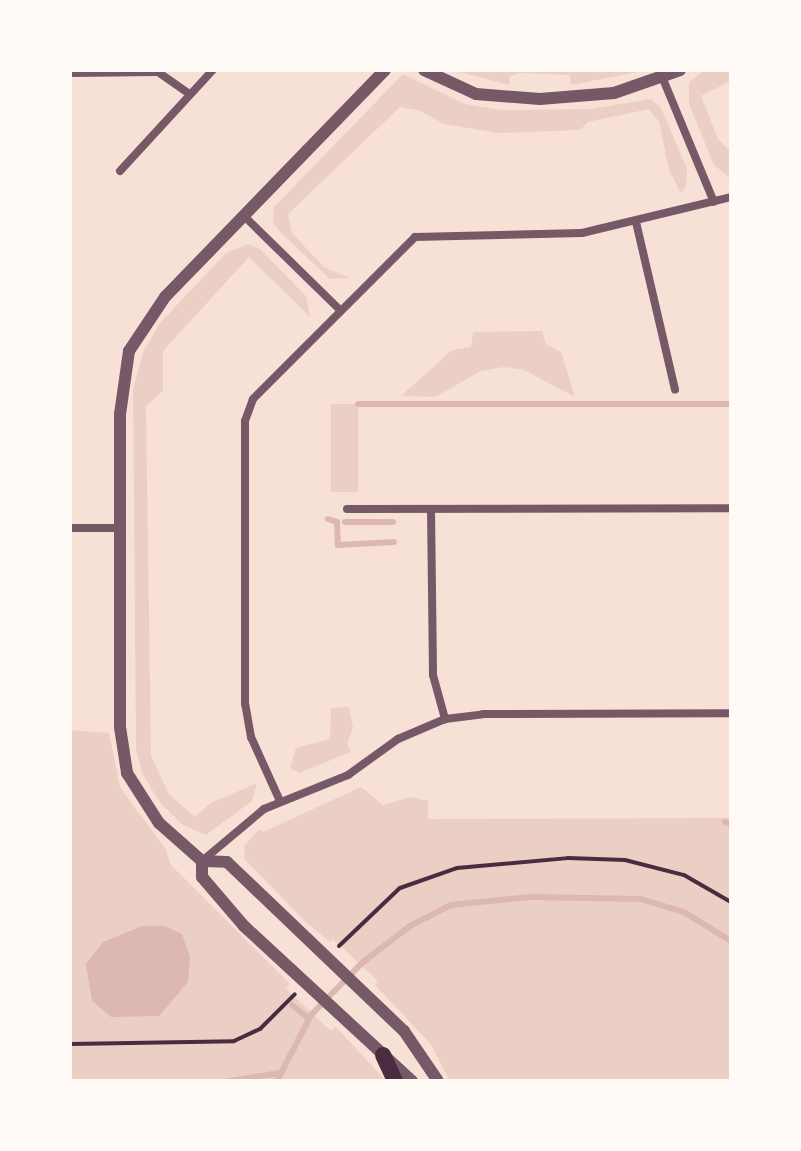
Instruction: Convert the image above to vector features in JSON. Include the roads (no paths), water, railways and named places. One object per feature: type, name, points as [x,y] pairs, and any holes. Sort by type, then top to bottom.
[{"type":"main road","points":[[383,1055],[395,1081]]},
{"type":"street","points":[[120,171],[213,70]]},
{"type":"street","points":[[385,70],[159,304],[129,351],[120,392],[120,719],[125,767],[150,813],[202,861],[227,862],[326,953],[415,1042],[438,1081]]},
{"type":"street","points":[[424,70],[464,90],[502,98],[587,97],[663,79],[680,70]]},
{"type":"street","points":[[70,73],[158,72],[189,94]]},
{"type":"street","points":[[663,79],[714,202]]},
{"type":"street","points":[[280,801],[246,716],[246,413],[259,392],[400,247],[419,235],[577,233],[636,222],[731,197]]},
{"type":"street","points":[[244,216],[340,310]]},
{"type":"street","points":[[636,222],[675,390]]},
{"type":"street","points":[[347,509],[731,508]]},
{"type":"street","points":[[431,509],[433,675],[445,719]]},
{"type":"street","points":[[70,528],[120,528]]},
{"type":"street","points":[[412,1081],[298,983],[202,877],[202,861],[252,817],[280,801],[348,775],[398,739],[445,719],[483,714],[731,713]]},
{"type":"waterway","points":[[358,404],[731,404]]},
{"type":"waterway","points":[[328,519],[337,522],[338,545],[394,542]]},
{"type":"waterway","points":[[345,522],[393,522]]},
{"type":"waterway","points":[[725,822],[731,824]]},
{"type":"waterway","points":[[277,1081],[311,1015],[363,962],[410,926],[451,905],[530,897],[641,899],[684,912],[731,941]]},
{"type":"waterway","points":[[292,1005],[309,1019]]},
{"type":"waterway","points":[[230,1081],[279,1073]]}]
